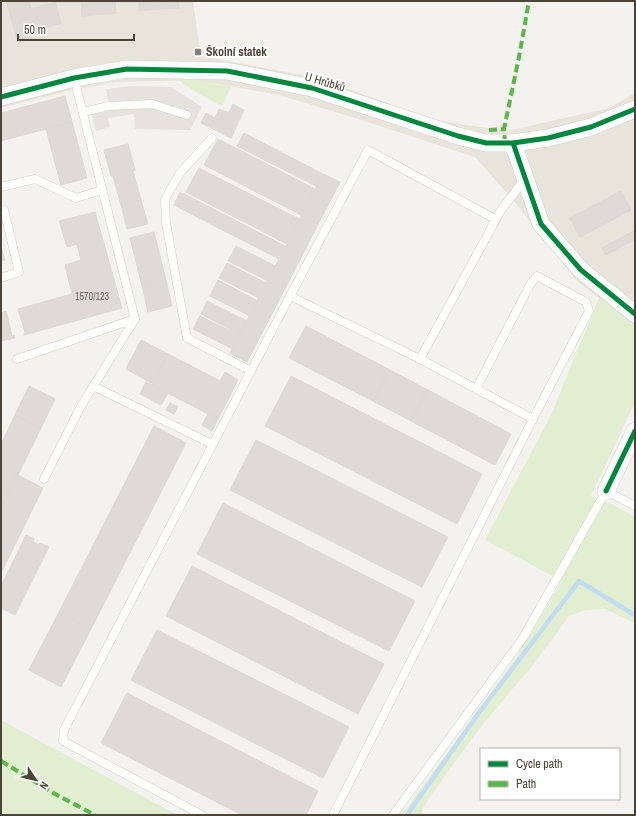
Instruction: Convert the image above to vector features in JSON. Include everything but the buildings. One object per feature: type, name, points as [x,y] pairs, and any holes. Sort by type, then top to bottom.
[{"type":"street","name":"U Hrůbků","points":[[1,97],[74,78],[127,69],[227,70],[312,88],[458,136],[486,143],[513,143],[548,138],[591,127],[635,109]]},
{"type":"street","points":[[513,143],[541,224],[581,270],[635,314]]},
{"type":"street","points":[[606,491],[635,432]]},
{"type":"lane","points":[[44,479],[81,406],[135,318],[74,78]]},
{"type":"lane","points":[[82,112],[109,106],[152,104],[187,115]]},
{"type":"lane","points":[[212,138],[180,173],[165,199],[166,223],[187,338],[251,371]]},
{"type":"lane","points":[[202,815],[63,741],[64,730],[212,444],[368,150],[496,219]]},
{"type":"lane","points":[[420,359],[501,210],[525,178]]},
{"type":"lane","points":[[1,187],[35,179],[76,198],[102,190]]},
{"type":"lane","points":[[1,211],[4,210],[19,272],[1,278]]},
{"type":"lane","points":[[333,815],[589,311],[586,302],[538,276],[531,283],[476,389]]},
{"type":"lane","points":[[290,296],[420,359],[533,419]]},
{"type":"lane","points":[[17,358],[135,318]]},
{"type":"lane","points":[[94,386],[212,444]]},
{"type":"lane","points":[[393,815],[523,638],[606,491],[635,506]]},
{"type":"shaded area","points":[[1,1],[193,1],[201,56],[318,78],[434,120],[507,131],[609,108],[635,93],[635,326],[578,282],[512,199],[475,157],[279,95],[195,80],[117,82],[67,91],[1,108]]},
{"type":"shaded area","points":[[131,86],[171,87],[202,107],[190,130],[135,129],[134,114],[108,118],[110,127],[96,131],[91,110],[109,106],[106,89]]},
{"type":"green space","points":[[179,80],[195,80],[231,87],[222,106],[194,91]]},
{"type":"green space","points":[[599,298],[635,326],[635,402],[591,496],[612,504],[635,517],[635,623],[605,609],[585,610],[569,616],[533,665],[484,723],[449,770],[422,809],[422,815],[397,815],[407,808],[516,658],[562,581],[485,540],[551,415]]},
{"type":"green space","points":[[1,720],[177,815],[1,815]]},
{"type":"waterway","points":[[407,815],[478,714],[579,581],[635,615]]},
{"type":"marked path","points":[[505,143],[504,129],[529,1]]},
{"type":"marked path","points":[[489,130],[504,129]]},
{"type":"marked path","points":[[1,761],[55,794],[95,815]]},
{"type":"cycle path","points":[[1,97],[74,78],[127,69],[227,71],[312,88],[458,136],[486,143],[513,143],[548,138],[591,127],[635,109]]},
{"type":"cycle path","points":[[513,143],[541,224],[581,270],[635,314]]},
{"type":"cycle path","points":[[606,491],[635,431]]},
{"type":"place","name":"Školní statek","points":[[198,52]]}]
